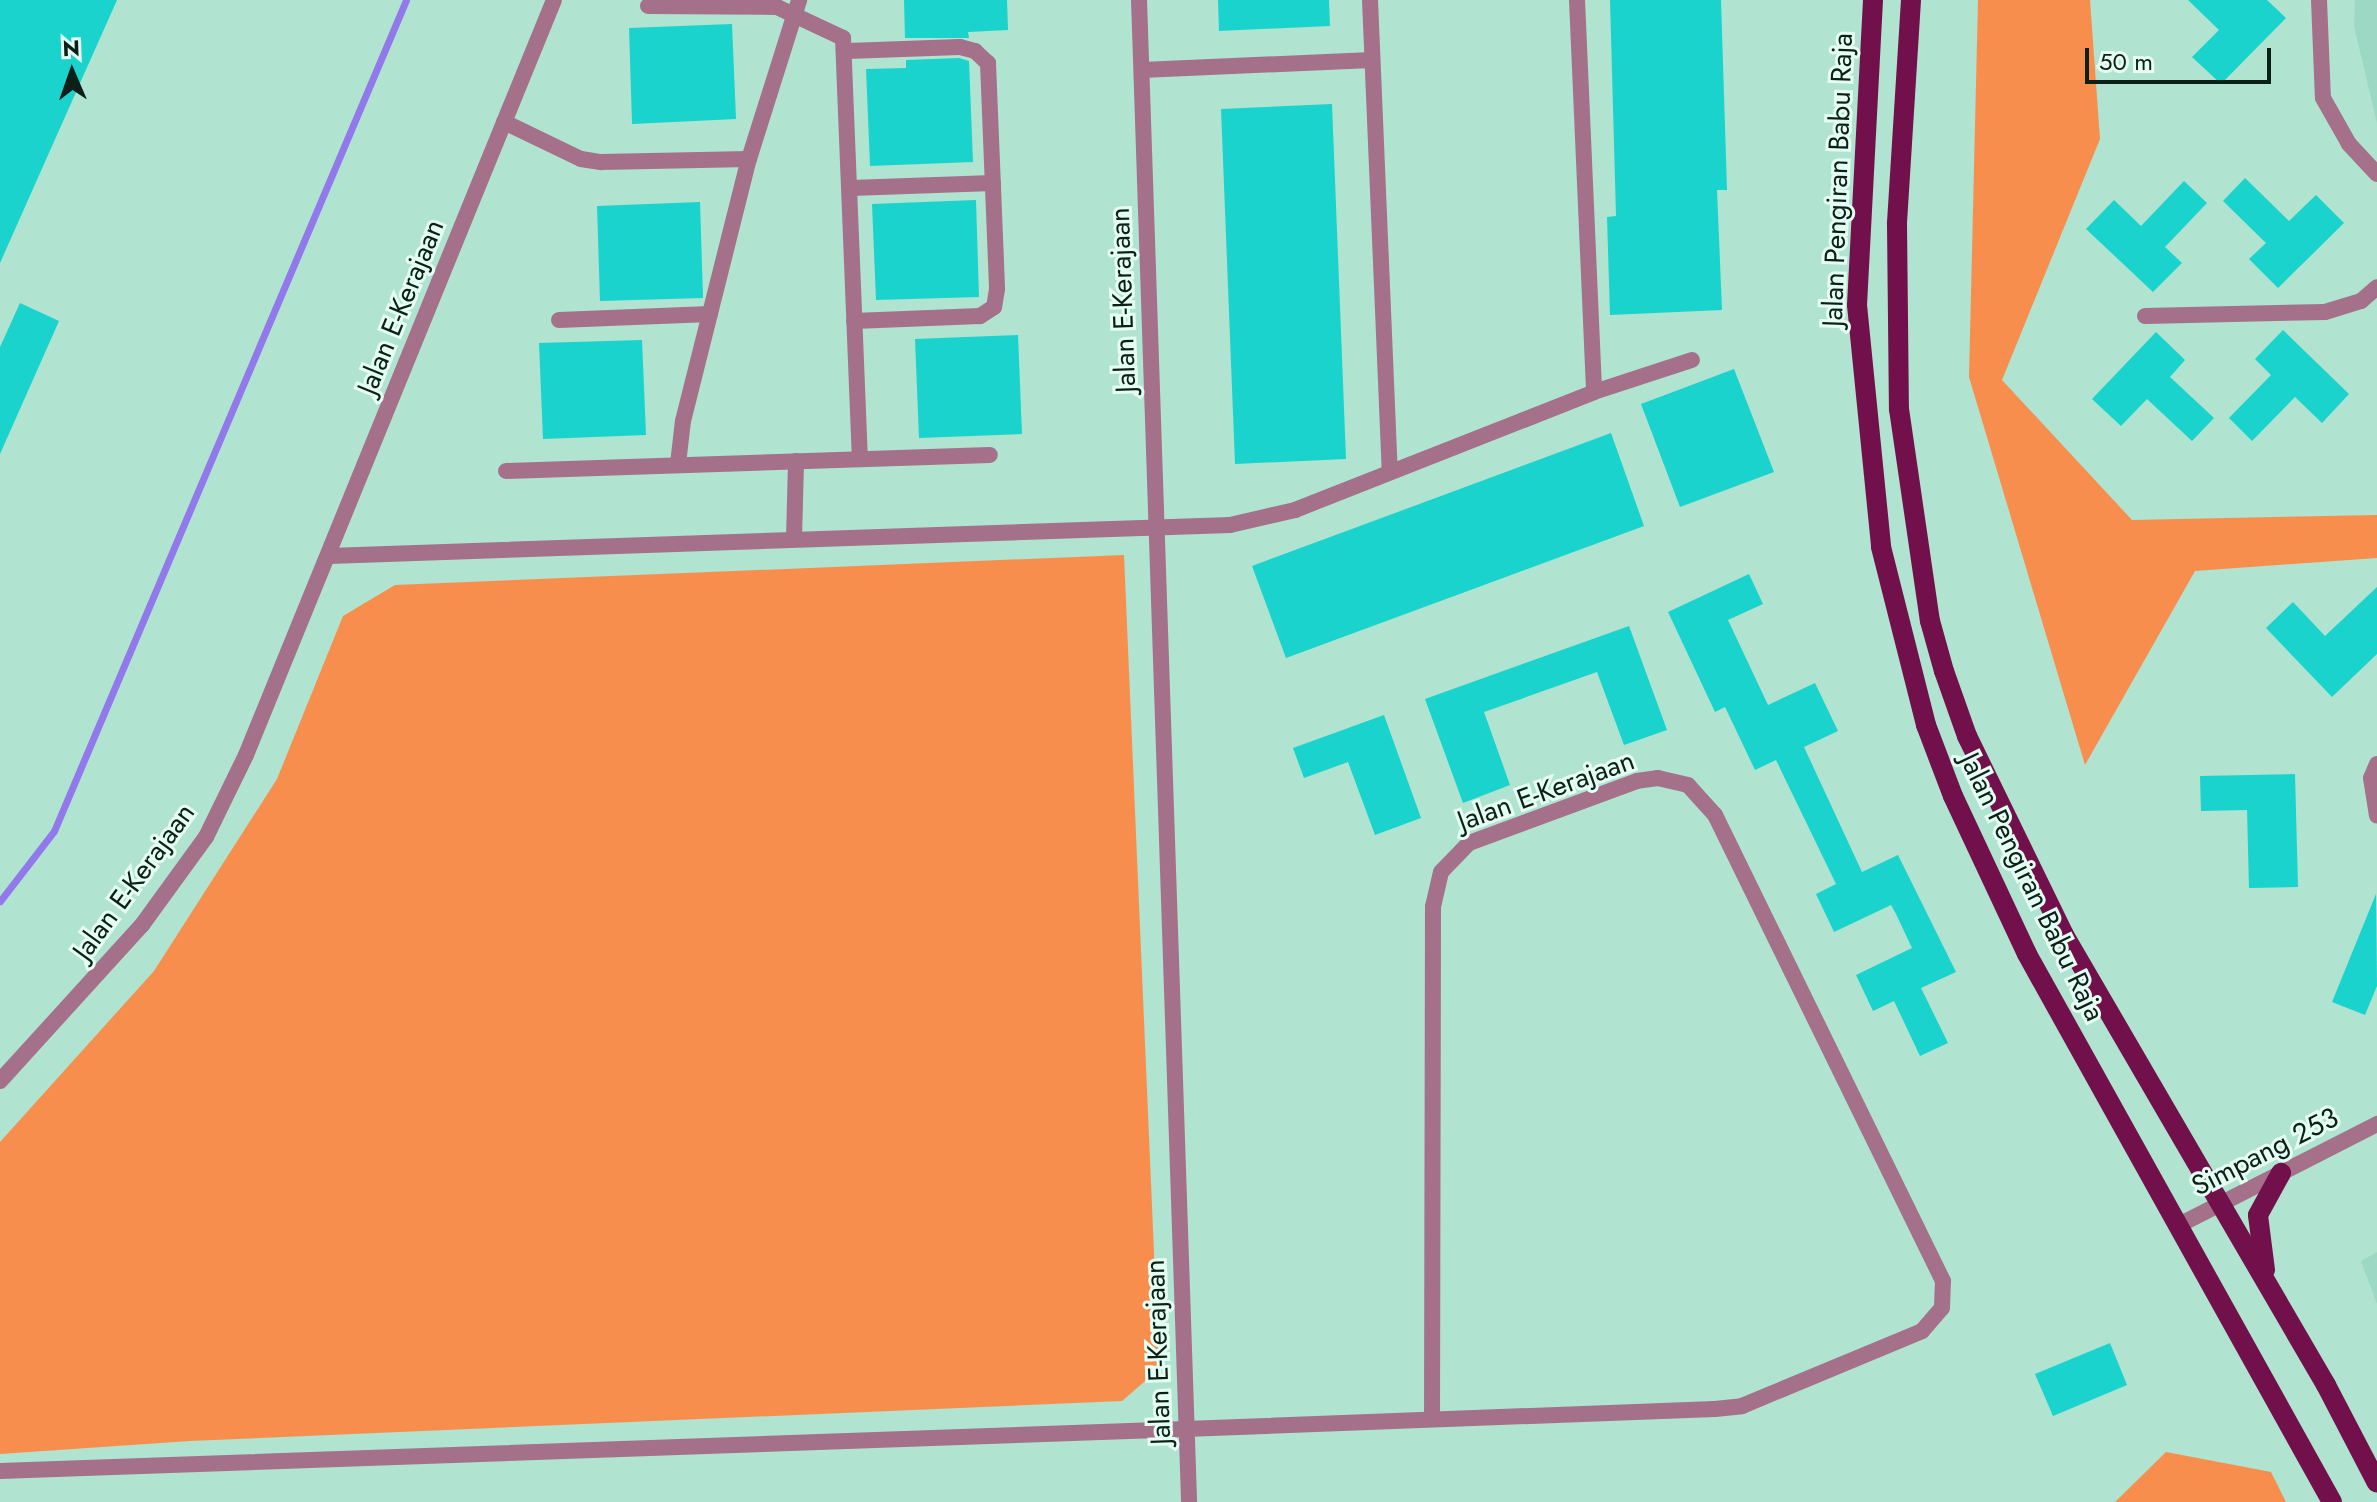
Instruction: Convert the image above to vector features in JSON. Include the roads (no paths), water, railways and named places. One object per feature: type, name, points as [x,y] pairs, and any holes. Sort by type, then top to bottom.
[{"type":"main road","name":"Jalan Pengiran Babu Raja","points":[[1873,0],[1857,305],[1881,547],[1901,641],[1926,725],[1977,850],[2027,954],[2332,1502]]},
{"type":"main road","name":"Jalan Pengiran Babu Raja","points":[[1911,0],[1895,309],[1899,409],[1930,621],[1967,736],[2014,838],[2377,1483]]},
{"type":"main road","points":[[2271,1293],[2258,1215],[2281,1173]]},
{"type":"street","name":"Jalan E-Kerajaan","points":[[0,1081],[142,925],[206,837],[329,556],[554,0]]},
{"type":"street","name":"Jalan E-Kerajaan","points":[[1139,0],[1189,1502]]},
{"type":"street","points":[[1370,0],[1390,472]]},
{"type":"street","points":[[1577,0],[1594,392]]},
{"type":"street","points":[[2319,0],[2323,98],[2349,144],[2377,174]]},
{"type":"street","points":[[648,6],[761,4],[798,7],[836,31],[847,51],[860,459]]},
{"type":"street","points":[[678,464],[710,314],[749,159],[798,7]]},
{"type":"street","points":[[847,51],[960,47],[984,56],[990,77],[997,289],[988,312],[854,321]]},
{"type":"street","points":[[1142,70],[1372,60]]},
{"type":"street","points":[[504,122],[581,159],[601,162],[749,159]]},
{"type":"street","points":[[851,188],[993,183]]},
{"type":"street","points":[[2145,316],[2325,312],[2361,301],[2377,287]]},
{"type":"street","points":[[559,320],[710,314]]},
{"type":"street","points":[[329,556],[1157,528],[1262,520],[1594,392],[1692,360]]},
{"type":"street","points":[[506,471],[990,455]]},
{"type":"street","points":[[794,539],[796,461]]},
{"type":"street","points":[[2377,764],[2371,778],[2377,816]]},
{"type":"street","name":"Jalan E-Kerajaan","points":[[1676,780],[1706,800],[1940,1273],[1942,1308],[1922,1331],[1742,1406],[1432,1419],[1435,889],[1447,860],[1469,843],[1637,781],[1676,780]]},
{"type":"street","name":"Simpang 253","points":[[2177,1226],[2377,1124]]},
{"type":"street","points":[[0,1471],[1432,1419]]},
{"type":"waterway","points":[[0,901],[54,831],[406,0]]}]
